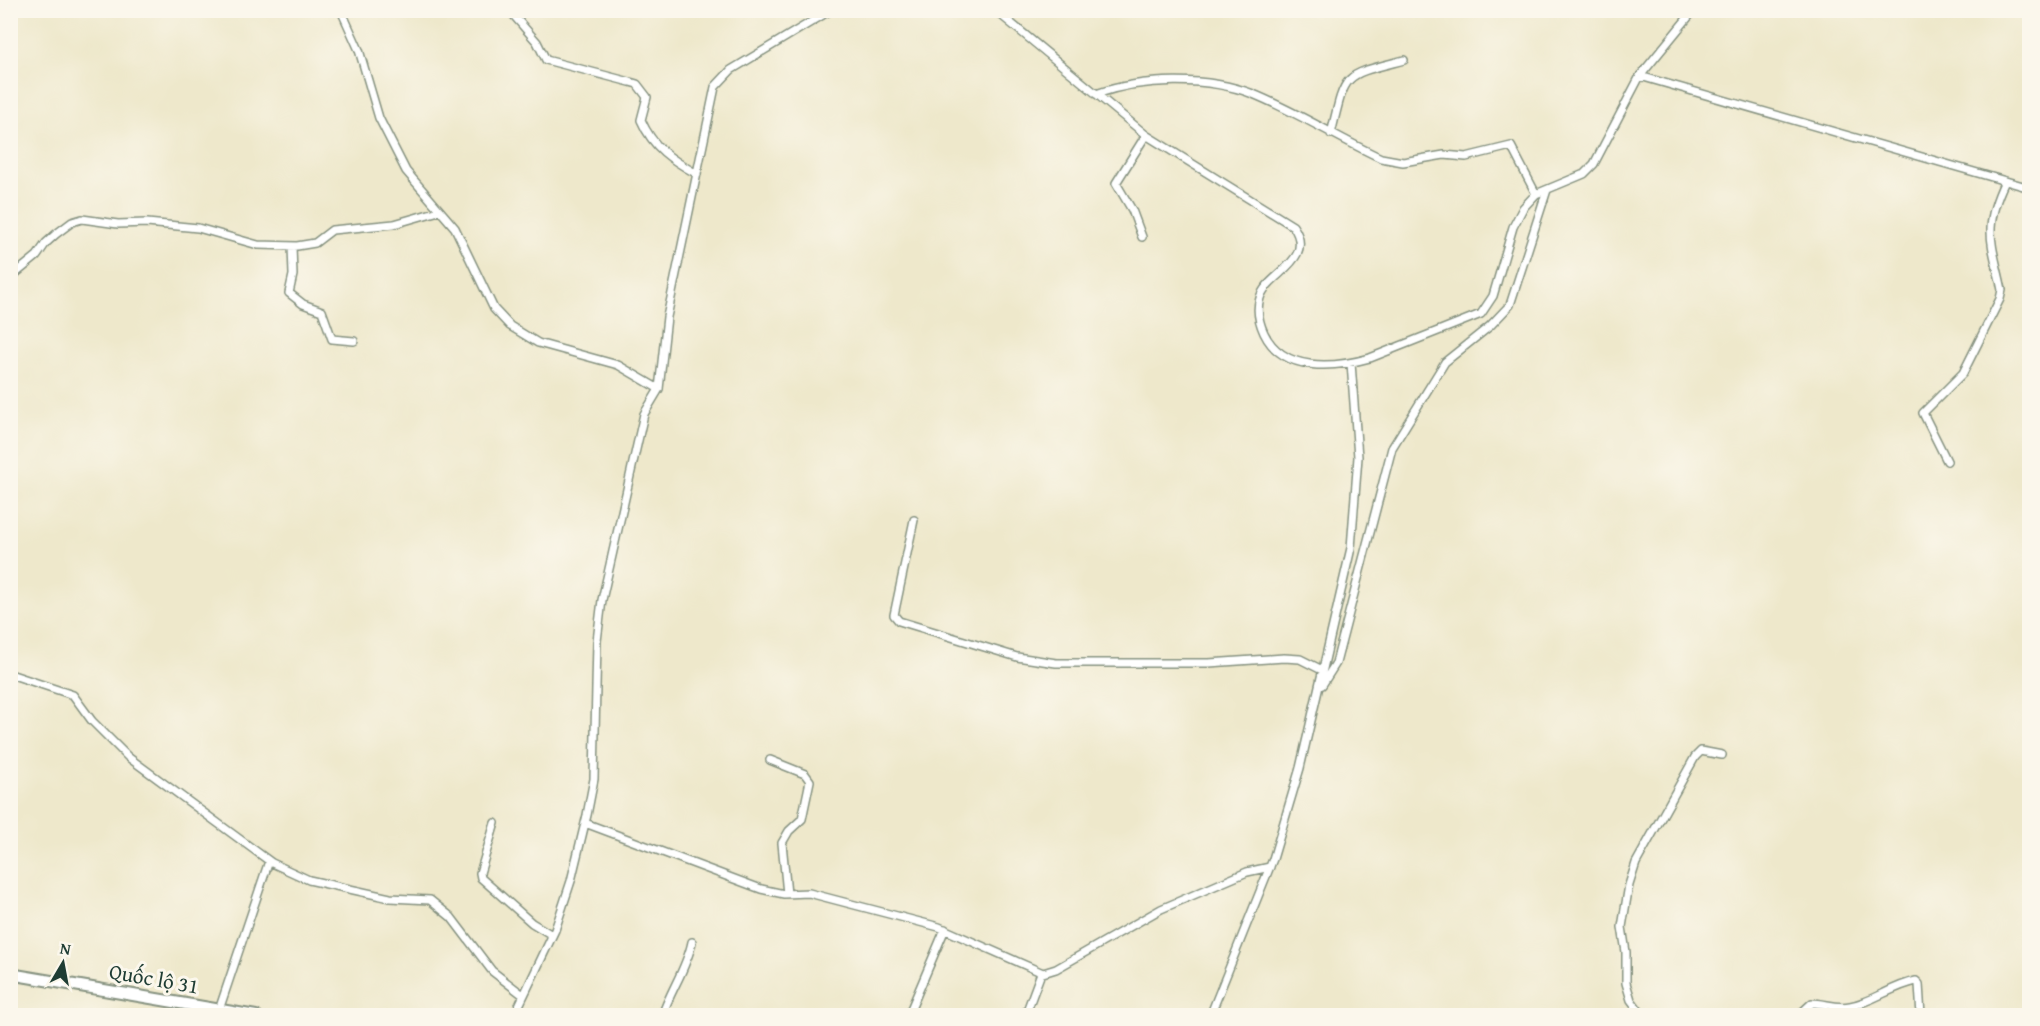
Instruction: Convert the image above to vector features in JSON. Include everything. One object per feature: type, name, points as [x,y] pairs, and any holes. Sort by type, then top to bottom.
[{"type":"highway","name":"Quốc lộ 31","points":[[10,974],[256,1016]]},
{"type":"street","points":[[341,10],[362,58],[379,118],[406,171],[460,236],[494,309],[510,326],[553,348],[618,365],[659,389]]},
{"type":"street","points":[[509,10],[537,42],[546,60],[637,84],[647,97],[641,120],[656,146],[666,156],[697,174]]},
{"type":"street","points":[[514,1016],[552,935],[571,881],[585,823],[594,767],[597,641],[602,600],[644,414],[659,389],[667,317],[718,83],[731,70],[831,10]]},
{"type":"street","points":[[995,10],[1146,135],[1293,226],[1299,240],[1296,253],[1288,267],[1262,293],[1258,305],[1260,324],[1274,349],[1292,360],[1315,365],[1351,363],[1481,314],[1492,296],[1518,215],[1536,194],[1584,174],[1594,164],[1640,76],[1694,10]]},
{"type":"street","points":[[1331,134],[1341,94],[1349,77],[1365,70],[1404,60]]},
{"type":"street","points":[[1640,76],[2030,188]]},
{"type":"street","points":[[1095,94],[1151,81],[1217,86],[1254,95],[1381,158],[1403,162],[1444,155],[1469,157],[1510,146],[1536,194]]},
{"type":"street","points":[[1142,237],[1132,210],[1116,183],[1146,135]]},
{"type":"street","points":[[1947,461],[1923,413],[1963,374],[2000,299],[2002,290],[1990,236],[1995,204],[2005,181]]},
{"type":"street","points":[[1320,687],[1336,663],[1392,448],[1445,362],[1490,326],[1510,305],[1547,190]]},
{"type":"street","points":[[10,278],[38,256],[51,239],[72,222],[82,219],[118,224],[147,223],[198,228],[258,244],[292,246],[312,244],[332,230],[394,224],[439,211]]},
{"type":"street","points":[[292,246],[293,275],[290,293],[303,304],[322,311],[332,339],[354,341]]},
{"type":"street","points":[[1210,1016],[1270,867],[1300,768],[1355,526],[1358,457],[1351,363]]},
{"type":"street","points":[[914,520],[894,615],[899,621],[1033,660],[1081,664],[1284,658],[1300,659],[1322,670]]},
{"type":"street","points":[[10,674],[73,695],[92,721],[128,757],[269,861],[309,880],[390,898],[430,900],[451,917],[492,971],[523,995]]},
{"type":"street","points":[[1643,1016],[1631,1000],[1626,983],[1626,952],[1622,927],[1629,885],[1636,863],[1695,756],[1701,751],[1722,755]]},
{"type":"street","points":[[770,760],[805,774],[810,781],[802,819],[789,831],[782,843],[787,894]]},
{"type":"street","points":[[495,823],[480,873],[481,878],[532,923],[552,935]]},
{"type":"street","points":[[585,823],[761,890],[787,894],[809,893],[945,929],[1041,973],[1056,969],[1161,909],[1206,892],[1247,872],[1270,867]]},
{"type":"street","points":[[219,1010],[269,861]]},
{"type":"street","points":[[908,1016],[945,929]]},
{"type":"street","points":[[662,1016],[684,967],[692,942]]},
{"type":"street","points":[[1025,1016],[1041,973]]},
{"type":"street","points":[[1798,1016],[1812,1003],[1839,1007],[1853,1006],[1897,986],[1916,981],[1919,984],[1921,997],[1921,1016]]}]
